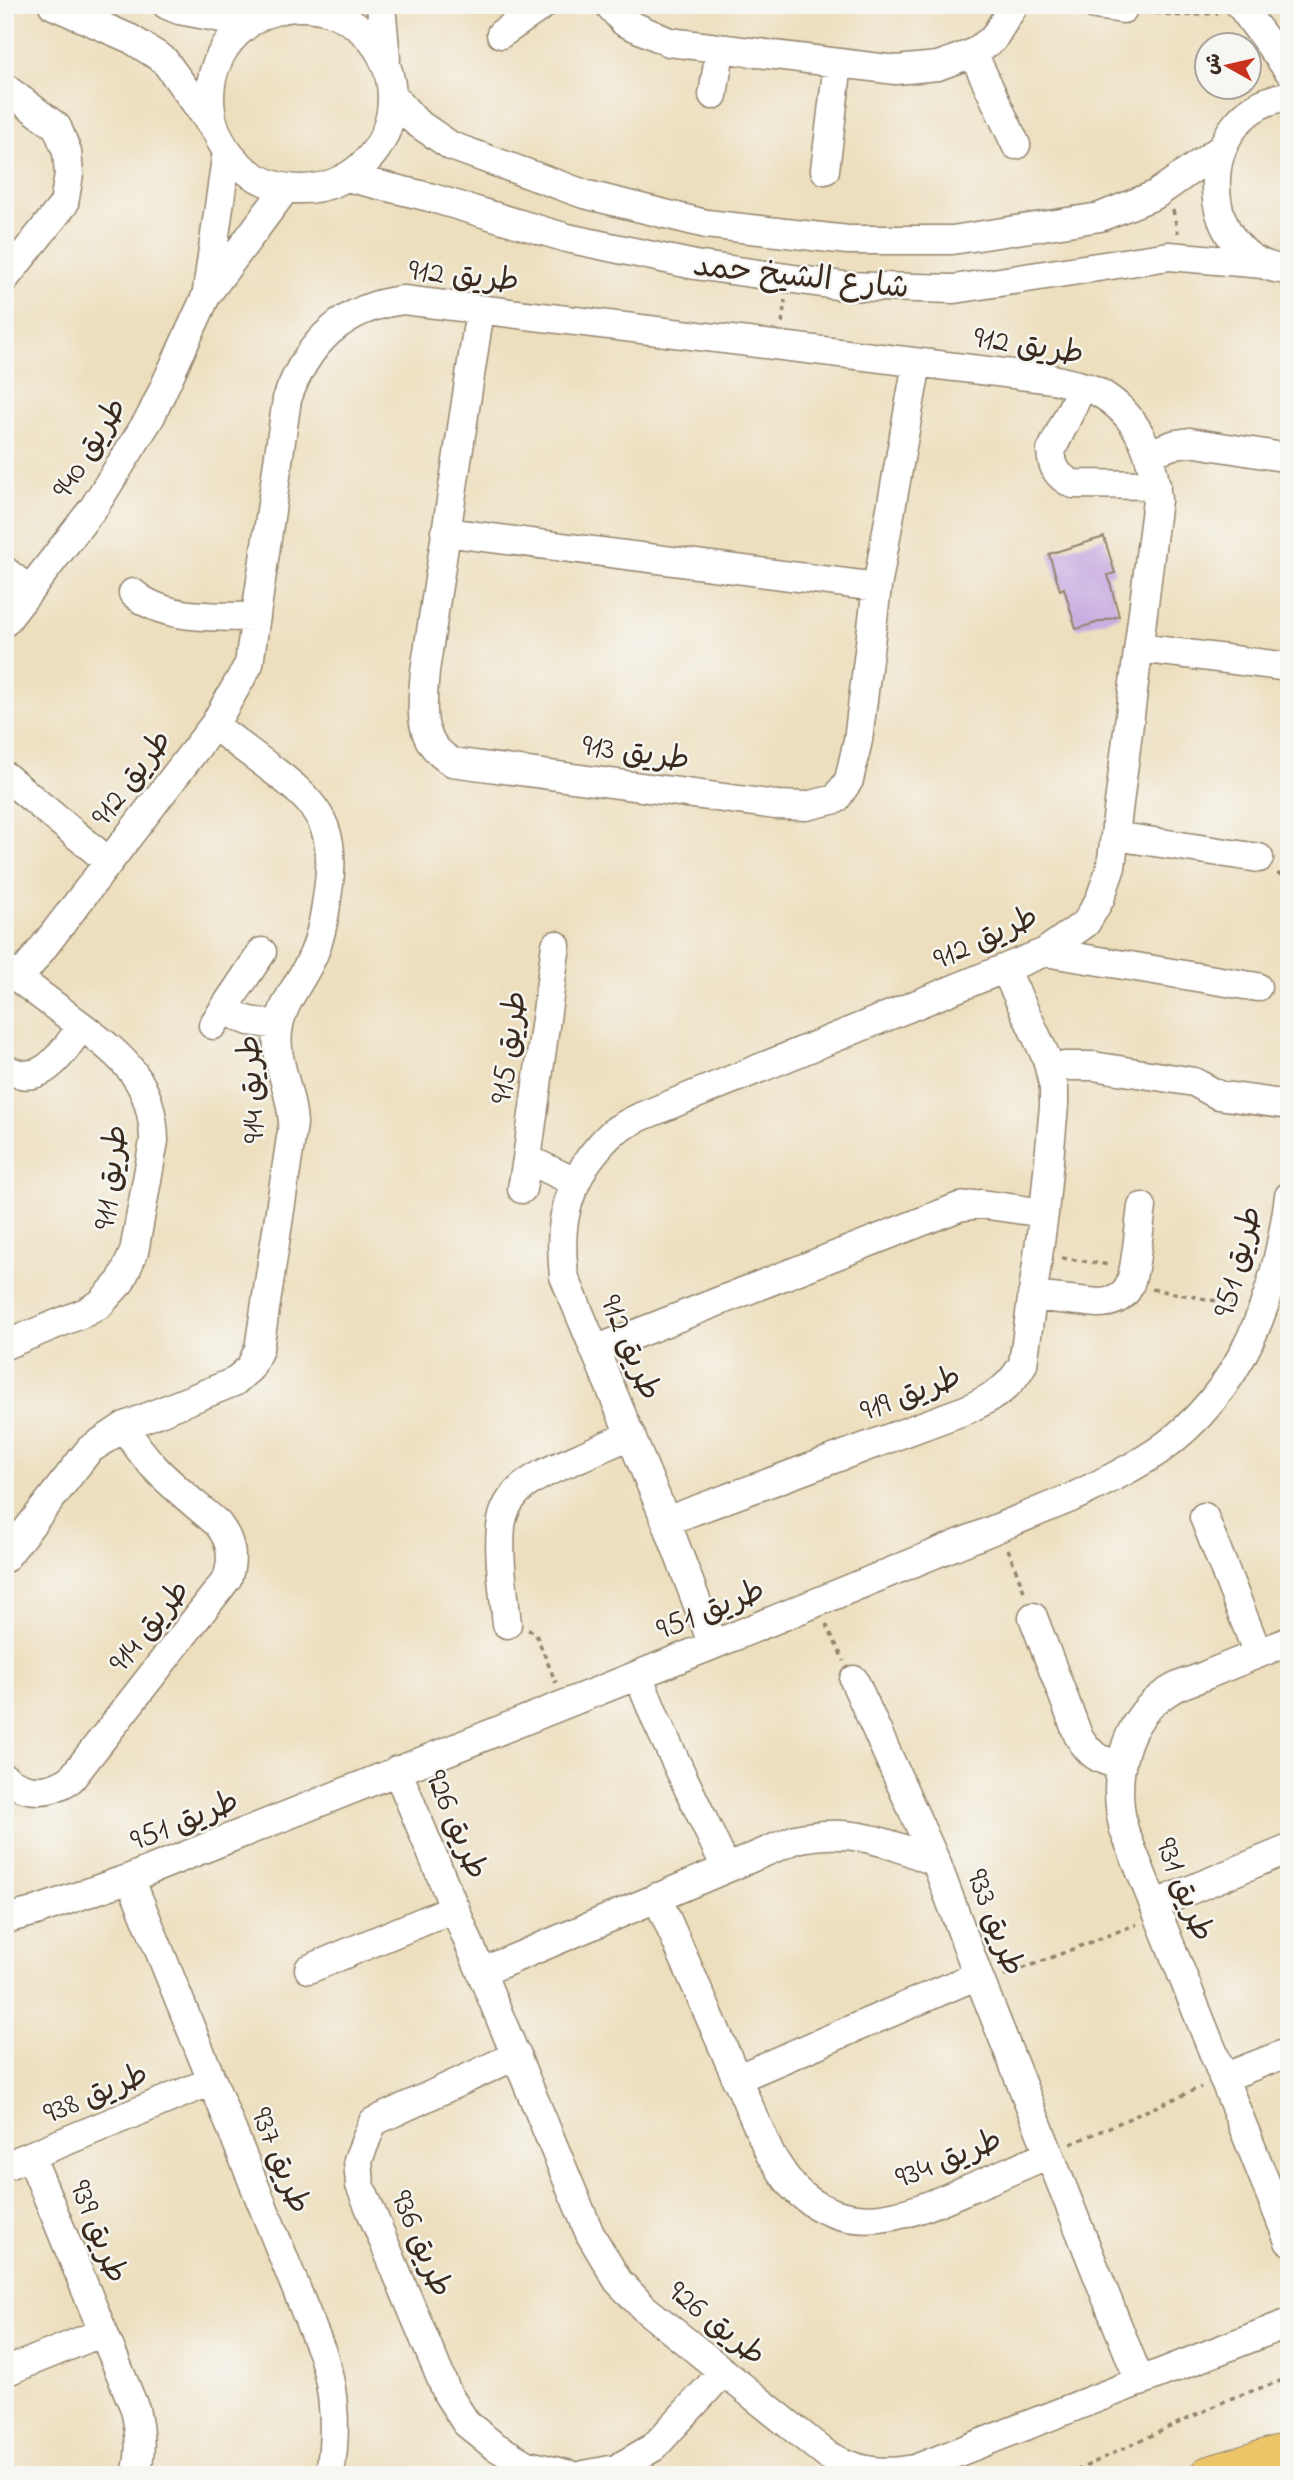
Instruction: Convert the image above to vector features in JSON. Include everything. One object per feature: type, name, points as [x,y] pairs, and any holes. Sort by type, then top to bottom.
[{"type":"main road","points":[[1208,2475],[1289,2451]]},
{"type":"street","points":[[53,5],[131,39],[163,60],[244,169],[264,181],[286,188],[317,188],[346,177],[366,163],[380,143],[390,121],[393,96],[381,5]]},
{"type":"street","points":[[167,5],[179,10],[248,23]]},
{"type":"street","points":[[501,34],[543,5]]},
{"type":"street","points":[[609,5],[624,22],[669,42],[896,70],[938,66],[973,53],[993,39],[1014,5]]},
{"type":"street","points":[[1095,5],[1123,9]]},
{"type":"street","points":[[222,141],[210,101],[214,71],[227,45],[248,23],[268,12],[292,6],[320,8],[348,19],[372,39],[387,65]]},
{"type":"street","points":[[1241,8],[1242,32]]},
{"type":"street","points":[[1241,8],[1289,71]]},
{"type":"street","points":[[713,95],[720,50]]},
{"type":"street","points":[[973,53],[1016,145]]},
{"type":"street","points":[[825,170],[838,63]]},
{"type":"street","points":[[5,88],[57,127],[67,152],[69,174],[64,204],[5,278]]},
{"type":"street","name":"شارع الشيخ حمد","points":[[393,96],[415,122],[451,146],[584,194],[706,224],[848,240],[952,240],[1100,217],[1155,195],[1222,148]]},
{"type":"street","points":[[1279,270],[1241,248],[1225,227],[1216,201],[1215,174],[1222,148],[1239,122],[1258,107],[1289,96]]},
{"type":"street","points":[[1239,122],[1241,102]]},
{"type":"street","name":"طريق 940","points":[[207,294],[222,141]]},
{"type":"street","name":"شارع الشيخ حمد","points":[[346,177],[429,197],[567,238],[695,265],[843,286],[954,289],[1169,256],[1279,270]]},
{"type":"street","name":"طريق 940","points":[[5,622],[94,507],[151,416],[207,294],[286,188]]},
{"type":"street","name":"طريق 912","points":[[12,974],[109,862],[214,725],[249,664],[287,399],[295,378],[321,339],[351,314],[384,302],[403,300],[1053,379],[1094,390],[1124,411],[1150,453],[1156,485],[1155,531],[1111,867],[1100,899],[1086,923],[1045,952],[640,1117],[614,1131],[594,1153],[575,1182],[567,1202],[563,1224],[564,1276],[666,1521],[713,1645]]},
{"type":"street","name":"طريق 913","points":[[480,310],[445,532],[422,705],[430,743],[439,755],[452,762],[776,805],[806,806],[836,799],[849,780],[858,740],[877,587],[917,363]]},
{"type":"street","points":[[1082,387],[1051,451],[1051,462],[1056,472],[1063,480],[1073,484],[1156,485]]},
{"type":"street","points":[[1150,453],[1190,442],[1289,458]]},
{"type":"street","points":[[445,532],[877,587]]},
{"type":"street","points":[[5,571],[29,590]]},
{"type":"street","points":[[133,593],[141,600],[171,612],[256,617]]},
{"type":"street","points":[[1139,648],[1289,667]]},
{"type":"street","name":"طريق 914","points":[[7,1554],[89,1450],[125,1426],[234,1382],[250,1368],[259,1349],[293,1124],[291,1104],[278,1054],[279,1026],[283,1012],[314,953],[324,924],[332,869],[329,840],[318,814],[301,792],[214,725]]},
{"type":"street","points":[[5,776],[109,862]]},
{"type":"street","points":[[1115,836],[1259,858]]},
{"type":"street","name":"طريق 915","points":[[522,1189],[556,945]]},
{"type":"street","points":[[262,952],[218,1017],[279,1026]]},
{"type":"street","points":[[1045,952],[1257,987]]},
{"type":"street","name":"طريق 919","points":[[666,1521],[968,1409],[999,1394],[1013,1381],[1023,1364],[1044,1213],[1054,1106],[1050,1069],[1005,968]]},
{"type":"street","name":"طريق 911","points":[[5,1345],[86,1312],[100,1304],[121,1281],[134,1252],[154,1141],[150,1106],[144,1089],[124,1059],[12,974]]},
{"type":"street","points":[[5,1069],[20,1075],[42,1071],[82,1026]]},
{"type":"street","points":[[1050,1069],[1079,1065],[1107,1068],[1194,1082],[1218,1095],[1289,1105]]},
{"type":"street","points":[[527,1159],[575,1182]]},
{"type":"street","name":"طريق 951","points":[[5,1919],[130,1878],[815,1604],[1122,1474],[1160,1449],[1194,1420],[1223,1385],[1252,1337],[1264,1310],[1283,1246],[1289,1196]]},
{"type":"street","points":[[595,1350],[959,1207],[981,1204],[1044,1213]]},
{"type":"street","points":[[1032,1296],[1106,1303],[1120,1297],[1131,1277],[1142,1207]]},
{"type":"street","name":"طريق 914","points":[[5,1778],[20,1787],[41,1791],[62,1786],[71,1779],[227,1580],[232,1556],[225,1534],[218,1524],[149,1463],[135,1446],[125,1426]]},
{"type":"street","name":"طريق 912","points":[[507,1624],[501,1525],[505,1509],[514,1495],[526,1483],[540,1475],[631,1435]]},
{"type":"street","points":[[1204,1517],[1258,1654]]},
{"type":"street","points":[[1033,1617],[1078,1735],[1088,1750],[1102,1761],[1120,1765]]},
{"type":"street","name":"طريق 931","points":[[1289,1641],[1169,1691],[1152,1705],[1127,1743],[1120,1765],[1118,1787],[1121,1819],[1289,2241]]},
{"type":"street","points":[[638,1675],[657,1722],[726,1868]]},
{"type":"street","points":[[853,1680],[936,1863]]},
{"type":"street","name":"طريق 926","points":[[397,1770],[590,2234],[607,2266],[644,2308],[827,2455],[848,2466],[870,2472],[893,2473],[915,2469],[1289,2323]]},
{"type":"street","name":"طريق 933","points":[[482,1972],[796,1839],[833,1833],[878,1839],[936,1863],[1140,2382]]},
{"type":"street","points":[[1156,1911],[1289,1849]]},
{"type":"street","name":"طريق 937","points":[[130,1878],[330,2377],[336,2423],[330,2475]]},
{"type":"street","name":"طريق 934","points":[[657,1897],[770,2154],[803,2196],[828,2211],[859,2219],[887,2218],[914,2212],[1049,2154]]},
{"type":"street","points":[[309,1969],[455,1908]]},
{"type":"street","points":[[736,2079],[980,1979]]},
{"type":"street","points":[[1223,2078],[1289,2052]]},
{"type":"street","name":"طريق 936","points":[[517,2055],[373,2122],[358,2160],[360,2185],[449,2395],[466,2423],[493,2445],[525,2464],[571,2475]]},
{"type":"street","name":"طريق 938","points":[[18,2161],[212,2081]]},
{"type":"street","name":"طريق 939","points":[[18,2161],[103,2332],[135,2409],[140,2433],[140,2458],[136,2475]]},
{"type":"street","name":"طريق 939","points":[[5,2372],[103,2332]]},
{"type":"street","points":[[584,2475],[616,2469],[654,2447],[723,2372]]},
{"type":"path","points":[[1123,9],[1184,16],[1241,8]]},
{"type":"path","points":[[1167,186],[1183,256]]},
{"type":"path","points":[[1038,1254],[1264,1310]]},
{"type":"path","points":[[1000,1527],[1033,1617]]},
{"type":"path","points":[[815,1604],[853,1680]]},
{"type":"path","points":[[507,1624],[535,1632],[565,1704]]},
{"type":"path","points":[[980,1979],[1156,1911]]},
{"type":"path","points":[[1049,2154],[1223,2078]]},
{"type":"path","points":[[1067,2475],[1232,2398],[1289,2378]]},
{"type":"building","points":[[1104,537],[1115,573],[1108,575],[1119,616],[1076,629],[1064,588],[1060,590],[1049,554]]}]
